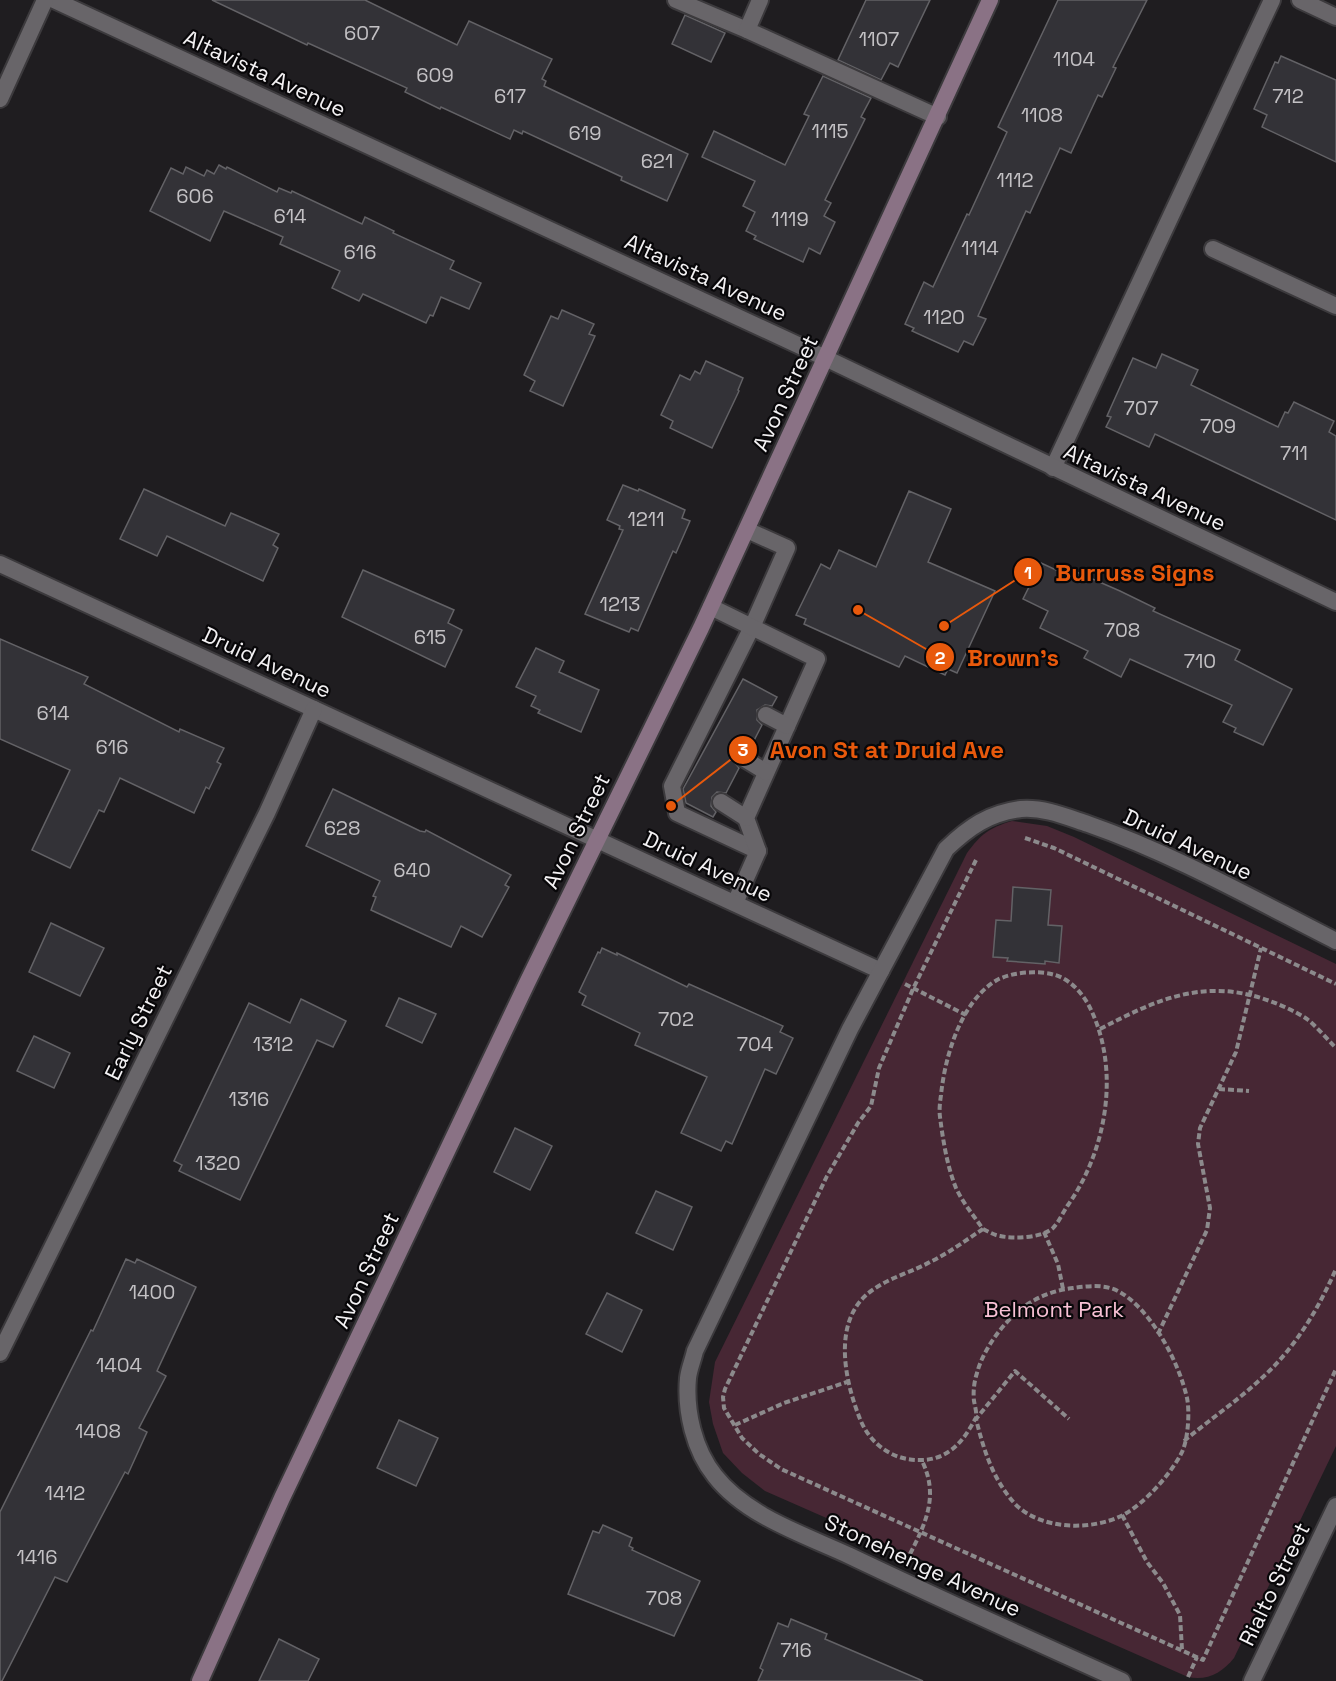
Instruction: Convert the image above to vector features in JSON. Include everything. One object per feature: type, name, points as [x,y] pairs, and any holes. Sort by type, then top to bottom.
[{"type":"main road","name":"Avon Street","points":[[200,1681],[282,1498],[527,983],[711,607],[990,0]]},
{"type":"street","points":[[0,99],[45,0]]},
{"type":"street","name":"Altavista Avenue","points":[[54,0],[826,358],[1336,602]]},
{"type":"street","points":[[676,0],[938,117]]},
{"type":"street","points":[[747,30],[760,0]]},
{"type":"street","points":[[1053,468],[1272,0]]},
{"type":"street","points":[[1300,0],[1336,16]]},
{"type":"street","points":[[1213,249],[1336,306]]},
{"type":"street","points":[[747,530],[787,548],[726,693],[682,780],[672,786],[677,813],[758,851]]},
{"type":"street","name":"Druid Avenue","points":[[0,564],[881,971],[946,849],[968,829],[994,815],[1023,809],[1052,812],[1122,836],[1185,864],[1336,941]]},
{"type":"street","points":[[711,607],[818,659],[746,818]]},
{"type":"street","name":"Early Street","points":[[0,1353],[267,813],[314,709]]},
{"type":"street","points":[[766,715],[787,726]]},
{"type":"street","points":[[743,758],[766,772]]},
{"type":"street","points":[[721,802],[746,818],[758,851],[735,903]]},
{"type":"street","name":"Stonehenge Avenue","points":[[881,971],[850,1029],[694,1351],[688,1378],[688,1412],[697,1445],[714,1475],[738,1500],[770,1518],[1122,1681]]},
{"type":"street","name":"Rialto Street","points":[[1252,1681],[1336,1506]]},
{"type":"path","points":[[1018,836],[1054,848],[1336,984]]},
{"type":"path","points":[[978,855],[913,989],[879,1068],[871,1106],[858,1123],[827,1176],[725,1389],[724,1408],[742,1438],[759,1454],[781,1469],[1203,1660],[1336,1369]]},
{"type":"path","points":[[1158,1334],[1207,1230],[1210,1208],[1198,1144],[1200,1128],[1236,1052],[1261,948]]},
{"type":"path","points":[[881,971],[966,1015]]},
{"type":"path","points":[[1033,973],[1055,975],[1072,984],[1087,1000],[1100,1029],[1105,1053],[1107,1094],[1103,1122],[1093,1159],[1079,1190],[1052,1229],[1037,1235],[1017,1237],[999,1236],[983,1229],[956,1187],[947,1157],[939,1114],[943,1076],[951,1044],[974,1001],[998,979],[1033,973]]},
{"type":"path","points":[[1100,1029],[1178,995],[1217,990],[1250,994],[1276,1002],[1307,1020],[1336,1048]]},
{"type":"path","points":[[1219,1089],[1249,1091]]},
{"type":"path","points":[[983,1229],[930,1263],[872,1290],[855,1307],[844,1348],[848,1382],[865,1432],[882,1450],[902,1459],[922,1461],[946,1455],[962,1442],[976,1419],[1015,1371],[1069,1419]]},
{"type":"path","points":[[1044,1232],[1058,1264],[1063,1289]]},
{"type":"path","points":[[1184,1441],[1265,1375],[1289,1350],[1322,1302],[1336,1269]]},
{"type":"path","points":[[1097,1286],[1116,1290],[1137,1305],[1158,1334],[1181,1378],[1188,1401],[1188,1426],[1183,1452],[1151,1493],[1122,1515],[1093,1524],[1065,1526],[1046,1523],[1017,1505],[997,1480],[984,1452],[976,1419],[973,1392],[977,1372],[990,1346],[1005,1325],[1021,1309],[1036,1299],[1063,1289],[1097,1286]]},
{"type":"path","points":[[735,1425],[784,1403],[848,1382]]},
{"type":"path","points":[[910,1554],[927,1518],[929,1474],[922,1461]]},
{"type":"path","points":[[1122,1515],[1147,1562],[1163,1583],[1180,1615],[1182,1650]]},
{"type":"path","points":[[1188,1677],[1197,1657]]},
{"type":"green space","name":"Belmont Park","points":[[1012,821],[1047,826],[1074,837],[1336,964],[1336,1446],[1234,1658],[1219,1672],[1208,1677],[1188,1677],[765,1491],[742,1473],[723,1453],[713,1424],[709,1402],[715,1362],[967,853],[986,832]]},
{"type":"building","points":[[212,0],[365,0],[457,45],[469,21],[552,59],[542,79],[546,81],[544,86],[688,154],[667,201],[621,180],[622,177],[523,131],[522,134],[514,130],[510,139],[441,107],[440,109],[405,92],[407,88],[308,43],[307,45]]},
{"type":"building","points":[[866,0],[930,0],[898,67],[890,63],[881,80],[838,60]]},
{"type":"building","points":[[1058,0],[1147,0],[1113,67],[1116,68],[1102,97],[1098,95],[1071,153],[1060,148],[1030,213],[1026,211],[978,316],[986,319],[973,345],[964,341],[958,352],[912,331],[914,328],[905,324],[924,282],[933,287],[967,214],[969,215],[1007,132],[998,127]]},
{"type":"building","points":[[685,15],[725,33],[711,62],[672,44]]},
{"type":"building","points":[[1281,56],[1336,80],[1336,162],[1262,127],[1267,115],[1254,109],[1275,62],[1278,63]]},
{"type":"building","points":[[823,76],[871,98],[861,117],[865,119],[825,200],[831,203],[824,216],[835,222],[820,254],[809,248],[803,262],[754,239],[756,236],[746,231],[755,212],[743,206],[755,181],[702,157],[714,131],[785,165],[809,116],[804,114]]},
{"type":"building","points":[[219,165],[277,192],[279,188],[291,193],[292,191],[362,224],[365,217],[394,231],[393,233],[454,261],[450,269],[481,283],[469,309],[441,297],[433,316],[430,315],[426,323],[363,294],[359,301],[332,288],[340,271],[280,244],[283,237],[224,211],[210,241],[150,211],[171,168],[183,174],[186,167],[204,176],[207,170],[214,174]]},
{"type":"building","points":[[562,310],[594,324],[589,334],[595,336],[563,406],[530,391],[535,381],[524,375],[551,316],[558,319]]},
{"type":"building","points":[[1162,354],[1198,370],[1191,385],[1278,427],[1285,412],[1288,413],[1294,402],[1334,421],[1329,432],[1336,436],[1336,520],[1155,434],[1149,447],[1106,427],[1111,417],[1107,416],[1133,358],[1156,368]]},
{"type":"building","points":[[706,361],[743,378],[712,448],[670,428],[673,421],[661,415],[680,375],[690,380],[695,371],[700,374]]},
{"type":"building","points":[[623,485],[638,491],[639,489],[685,510],[682,518],[690,521],[676,553],[673,551],[638,631],[631,628],[629,632],[585,614],[623,530],[619,529],[620,526],[607,520]]},
{"type":"building","points":[[144,489],[225,526],[231,513],[279,534],[273,545],[278,548],[263,581],[167,536],[157,556],[120,539]]},
{"type":"building","points":[[909,491],[951,509],[928,562],[995,591],[957,673],[948,669],[945,675],[905,656],[899,667],[804,624],[806,619],[796,615],[821,564],[830,569],[839,550],[876,567]]},
{"type":"building","points":[[1041,563],[1069,576],[1072,570],[1155,608],[1153,611],[1240,650],[1235,660],[1292,689],[1263,745],[1234,732],[1236,728],[1223,722],[1232,705],[1130,659],[1121,677],[1084,658],[1088,651],[1040,628],[1048,611],[1023,599]]},
{"type":"building","points":[[363,570],[454,610],[448,623],[462,630],[445,667],[342,617]]},
{"type":"building","points":[[0,639],[88,677],[84,684],[179,732],[180,729],[224,748],[217,762],[221,764],[209,789],[206,787],[194,813],[120,778],[104,812],[99,810],[70,868],[32,850],[70,770],[0,739]]},
{"type":"building","points":[[536,648],[564,661],[559,672],[599,690],[581,732],[538,713],[540,710],[531,706],[536,696],[516,687]]},
{"type":"building","points":[[743,679],[777,697],[772,706],[765,705],[757,710],[757,720],[762,725],[749,750],[743,748],[734,753],[734,762],[739,768],[726,793],[717,792],[712,797],[711,806],[716,812],[713,817],[686,803],[683,789]]},
{"type":"building","points":[[333,789],[420,831],[425,832],[426,830],[511,875],[505,885],[509,887],[482,937],[461,926],[451,947],[371,910],[376,897],[373,896],[380,881],[306,846]]},
{"type":"building","points":[[1013,887],[1051,890],[1048,925],[1062,926],[1059,963],[1007,961],[1008,958],[993,957],[996,920],[1011,921]]},
{"type":"building","points":[[51,923],[104,948],[80,996],[29,972]]},
{"type":"building","points":[[602,948],[687,987],[689,984],[783,1026],[780,1032],[793,1038],[776,1074],[765,1069],[732,1144],[726,1141],[721,1151],[681,1133],[707,1077],[635,1045],[640,1033],[582,1005],[586,996],[579,992]]},
{"type":"building","points":[[399,998],[436,1014],[422,1043],[386,1026]]},
{"type":"building","points":[[301,999],[346,1021],[333,1047],[317,1040],[240,1200],[179,1171],[182,1165],[174,1161],[249,1003],[290,1023]]},
{"type":"building","points":[[34,1036],[70,1053],[54,1088],[17,1071]]},
{"type":"building","points":[[515,1128],[552,1146],[530,1190],[494,1172]]},
{"type":"building","points":[[656,1191],[692,1207],[673,1250],[636,1233]]},
{"type":"building","points":[[126,1259],[135,1263],[137,1259],[196,1287],[157,1371],[166,1376],[139,1428],[147,1432],[128,1474],[125,1472],[67,1582],[55,1577],[0,1681],[0,1512],[91,1330],[93,1331]]},
{"type":"building","points":[[607,1293],[642,1310],[622,1352],[586,1334]]},
{"type":"building","points":[[399,1420],[438,1438],[416,1486],[377,1468]]},
{"type":"building","points":[[603,1525],[632,1538],[629,1546],[633,1548],[632,1550],[700,1581],[674,1636],[568,1594],[593,1531],[599,1533]]},
{"type":"building","points":[[791,1619],[827,1634],[825,1639],[923,1681],[758,1681],[763,1670],[760,1668],[778,1623],[788,1627]]},
{"type":"building","points":[[279,1639],[319,1659],[308,1681],[259,1681]]},
{"type":"place","name":"Brown's","points":[[858,610]]},
{"type":"place","name":"Burruss Signs","points":[[944,626]]},
{"type":"place","name":"Avon St at Druid Ave","points":[[671,806]]}]
